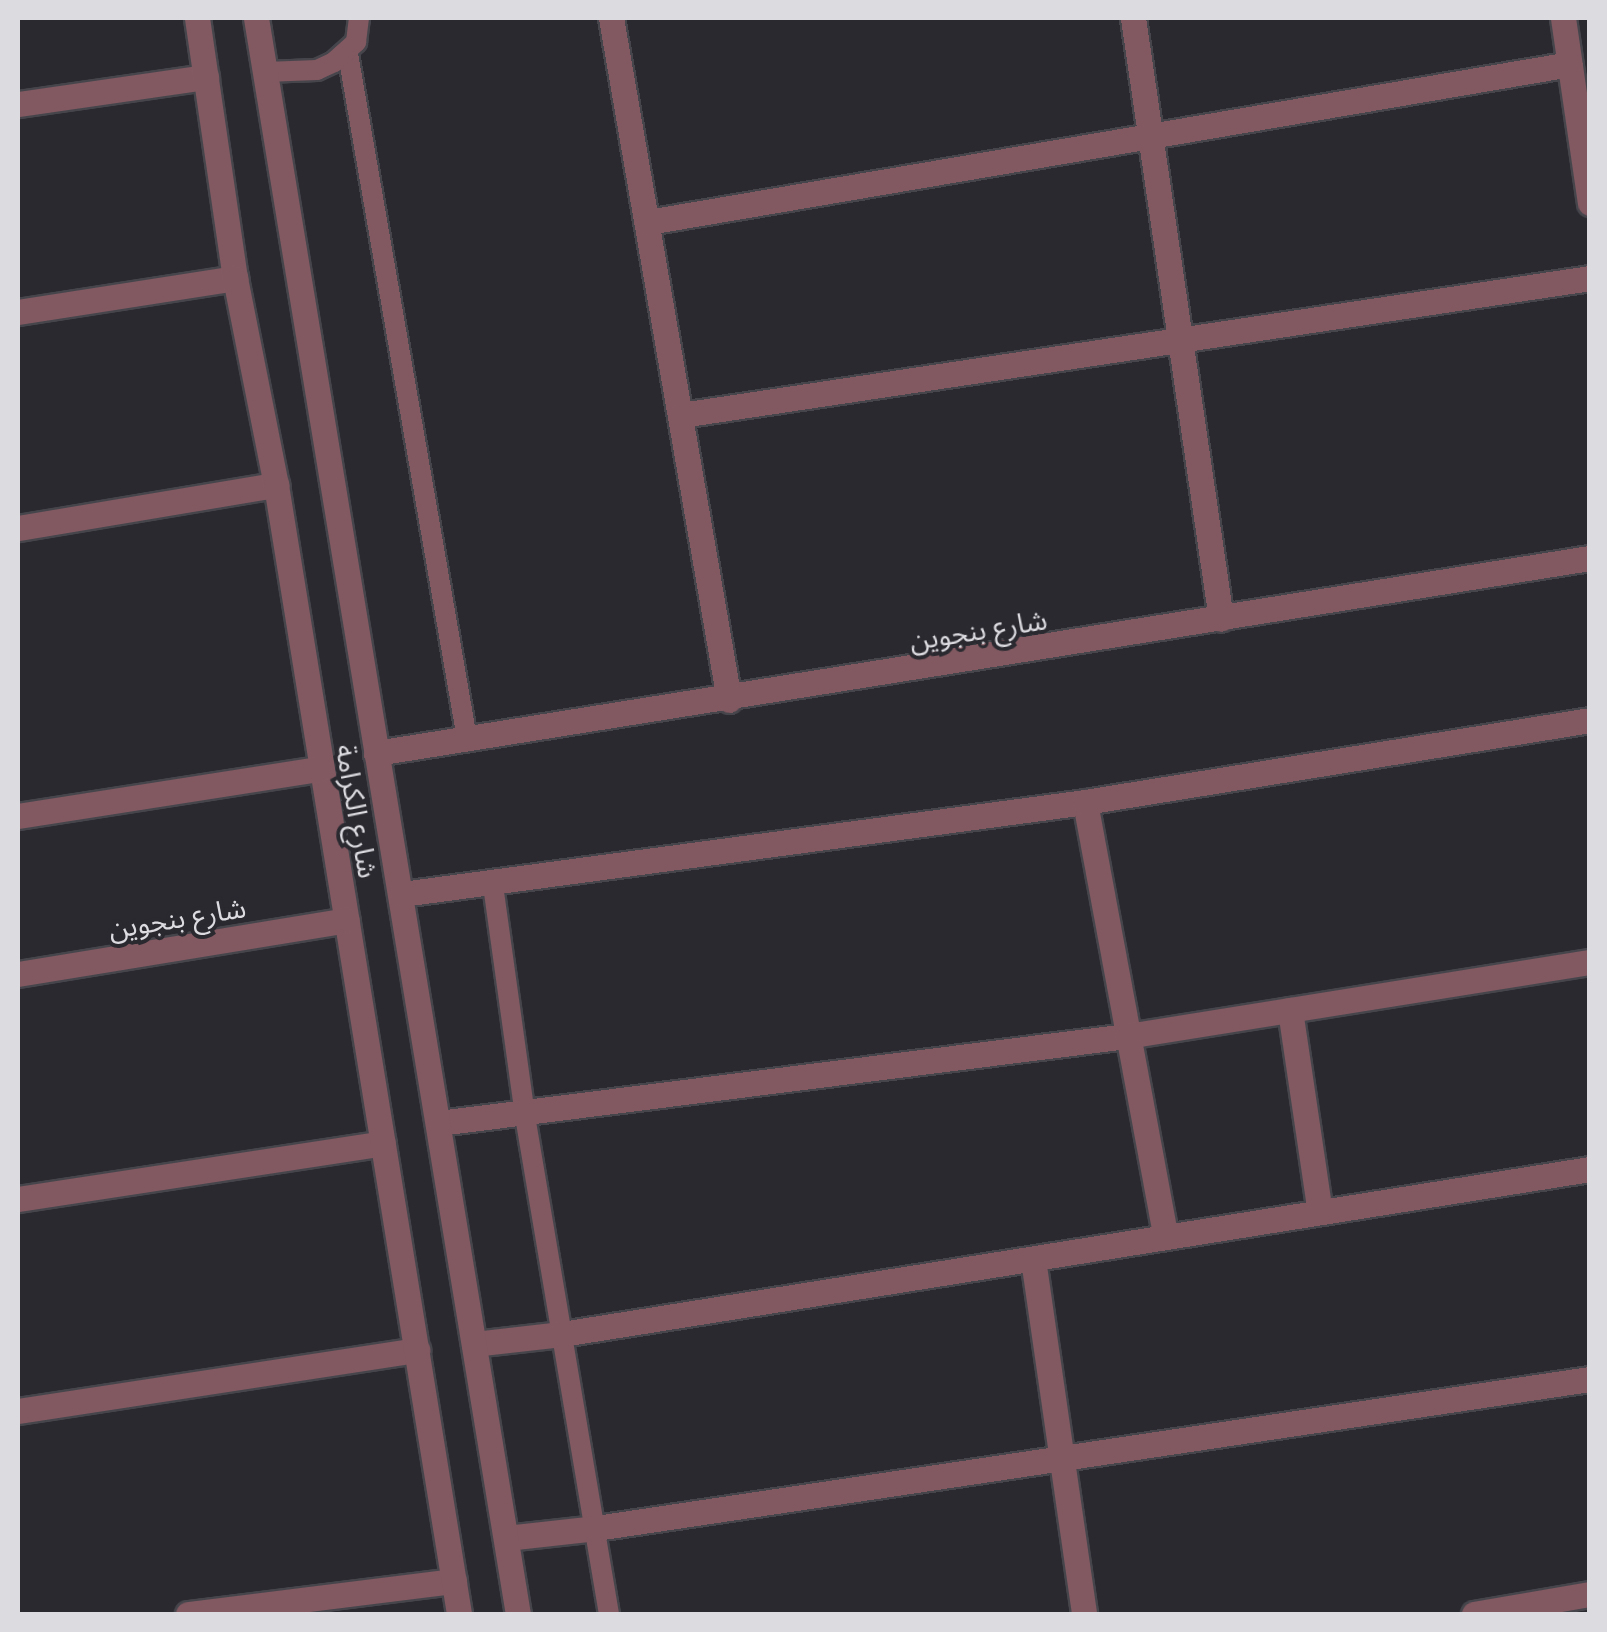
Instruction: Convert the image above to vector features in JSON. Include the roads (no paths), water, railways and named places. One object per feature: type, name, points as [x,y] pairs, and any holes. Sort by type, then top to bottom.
[{"type":"street","name":"شارع الكرامة","points":[[197,18],[236,278],[276,485],[459,1614]]},
{"type":"street","name":"شارع الكرامة","points":[[256,18],[518,1614]]},
{"type":"street","points":[[612,18],[730,700]]},
{"type":"street","points":[[1133,18],[1221,619]]},
{"type":"street","points":[[1563,18],[1590,203]]},
{"type":"street","points":[[648,222],[1570,64]]},
{"type":"street","points":[[18,104],[206,77]]},
{"type":"street","points":[[18,312],[236,278]]},
{"type":"street","points":[[681,414],[1590,278]]},
{"type":"street","points":[[18,528],[276,485]]},
{"type":"street","name":"شارع بنجوين","points":[[376,754],[730,700],[1590,558]]},
{"type":"street","points":[[402,894],[1085,802],[1590,720]]},
{"type":"street","points":[[18,816],[319,769]]},
{"type":"street","points":[[1085,802],[1166,1237]]},
{"type":"street","name":"شارع بنجوين","points":[[18,974],[347,920]]},
{"type":"street","points":[[439,1123],[525,1116],[1127,1036],[1590,962]]},
{"type":"street","points":[[1290,1010],[1320,1212]]},
{"type":"street","points":[[18,1199],[383,1143]]},
{"type":"street","points":[[474,1344],[562,1334],[1590,1169]]},
{"type":"street","points":[[1033,1259],[1084,1614]]},
{"type":"street","points":[[18,1411],[417,1350]]},
{"type":"street","points":[[506,1538],[596,1528],[1590,1379]]},
{"type":"street","points":[[188,1614],[454,1582]]},
{"type":"street","points":[[1474,1614],[1590,1594]]},
{"type":"lane","points":[[265,72],[317,70],[348,54],[358,34],[359,18]]},
{"type":"lane","points":[[348,54],[467,739]]},
{"type":"lane","points":[[492,884],[525,1116],[609,1614]]}]
